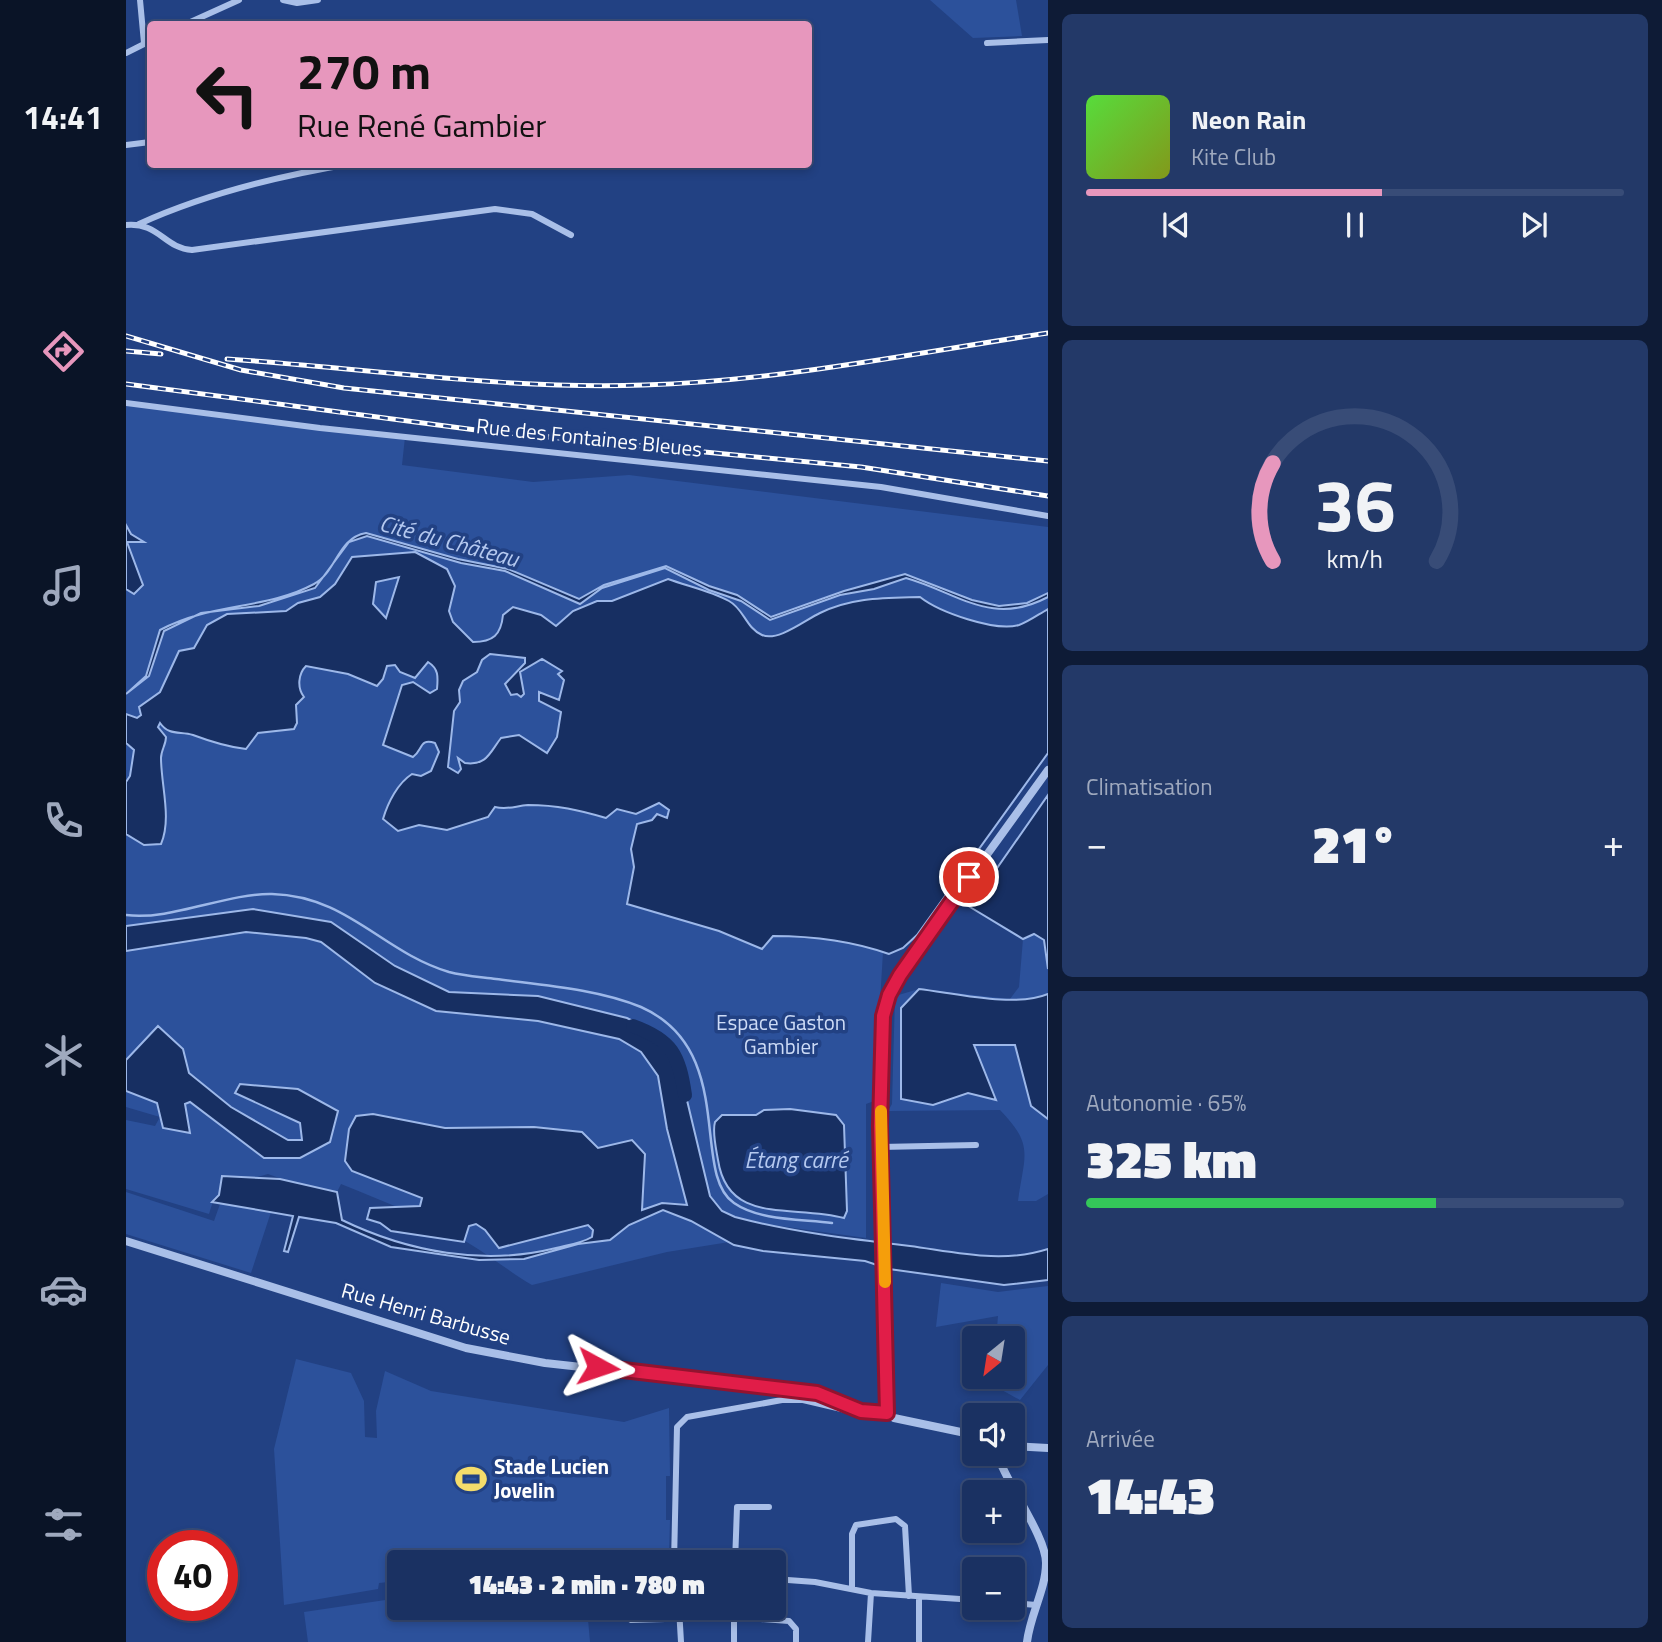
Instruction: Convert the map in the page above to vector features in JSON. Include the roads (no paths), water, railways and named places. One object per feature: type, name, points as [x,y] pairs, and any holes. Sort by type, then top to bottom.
[{"type":"street","points":[[126,53],[147,42],[140,0]]},
{"type":"street","points":[[193,21],[239,0]]},
{"type":"street","points":[[284,0],[297,3],[318,0]]},
{"type":"street","points":[[987,43],[1048,40]]},
{"type":"street","points":[[126,145],[147,142]]},
{"type":"street","points":[[126,225],[139,224],[213,197],[326,168]]},
{"type":"street","points":[[139,224],[161,233],[174,247],[192,250],[495,209],[532,214],[571,235]]},
{"type":"street","name":"Rue des Fontaines Bleues","points":[[126,403],[320,428],[855,484],[1048,516]]},
{"type":"street","points":[[887,1413],[881,1147],[882,1029],[889,995],[926,936],[1048,770]]},
{"type":"street","points":[[881,1147],[976,1145]]},
{"type":"street","name":"Rue Henri Barbusse","points":[[126,1241],[466,1348],[545,1363],[817,1393],[855,1409],[870,1413],[887,1413],[894,1418],[962,1432]]},
{"type":"street","points":[[674,1550],[677,1427],[687,1417],[782,1400],[855,1409]]},
{"type":"street","points":[[1025,1447],[1048,1448]]},
{"type":"street","points":[[1002,1466],[1013,1493],[1043,1546],[1046,1564],[1027,1642]]},
{"type":"street","points":[[735,1550],[737,1507],[769,1507]]},
{"type":"street","points":[[852,1589],[852,1534],[856,1525],[896,1519],[905,1526],[909,1596]]},
{"type":"street","points":[[786,1580],[816,1582],[871,1592],[962,1599]]},
{"type":"street","points":[[869,1642],[871,1592]]},
{"type":"street","points":[[919,1597],[919,1642]]},
{"type":"street","points":[[1025,1602],[1048,1599]]},
{"type":"street","points":[[680,1620],[681,1642]]},
{"type":"street","points":[[734,1620],[734,1642]]},
{"type":"street","points":[[775,1620],[789,1621],[796,1629],[796,1642]]},
{"type":"water","points":[[126,525],[131,534],[144,542],[127,542],[143,585],[134,594],[126,589]]},
{"type":"water","points":[[366,533],[458,559],[508,569],[579,599],[604,585],[666,566],[709,586],[737,595],[771,617],[844,591],[905,574],[972,600],[999,606],[1027,603],[1048,593],[1048,597],[1009,609],[992,608],[959,599],[906,578],[874,589],[840,595],[770,620],[741,601],[709,590],[665,568],[602,588],[580,604],[505,571],[461,563],[367,536],[349,542],[333,563],[349,541]]},
{"type":"water","points":[[415,552],[447,569],[455,586],[449,611],[453,622],[473,642],[486,641],[495,636],[503,615],[513,607],[541,615],[556,626],[573,611],[597,601],[612,601],[668,579],[729,601],[757,632],[768,636],[783,633],[832,608],[869,599],[920,597],[940,609],[996,626],[1019,625],[1048,609],[1048,753],[917,935],[903,948],[889,954],[846,943],[788,936],[773,936],[762,949],[719,931],[627,904],[634,867],[631,849],[637,824],[652,820],[657,814],[667,818],[669,810],[659,803],[636,814],[617,809],[606,818],[549,806],[495,807],[488,817],[447,830],[419,825],[398,831],[383,819],[391,800],[402,782],[412,774],[421,776],[431,771],[439,752],[435,743],[430,742],[424,743],[413,757],[383,745],[402,685],[413,682],[430,693],[437,689],[436,670],[428,662],[415,678],[400,672],[395,665],[387,666],[383,679],[377,686],[348,674],[306,666],[299,685],[304,697],[296,705],[297,723],[294,729],[258,733],[246,749],[171,731],[160,723],[158,727],[166,737],[161,758],[166,824],[161,844],[144,845],[126,834],[126,782],[130,776],[134,750],[126,743],[126,714],[137,718],[141,715],[139,707],[160,692],[179,651],[194,648],[207,625],[227,614],[286,611],[298,603],[320,597],[335,584],[352,557]],"holes":[[[399,577],[386,618],[373,604],[376,582]],[[490,654],[525,658],[525,663],[505,684],[511,695],[517,694],[521,697],[524,694],[520,672],[542,659],[562,671],[558,674],[564,680],[559,700],[539,692],[539,701],[561,712],[557,737],[547,753],[519,735],[501,738],[483,760],[465,763],[458,758],[461,769],[458,773],[448,767],[454,711],[460,702],[459,690],[463,681],[477,672],[482,660]]]},
{"type":"water","points":[[324,576],[315,588],[259,606],[212,612],[296,592]]},
{"type":"water","points":[[194,616],[164,631],[149,676],[126,694],[146,676],[160,630]]},
{"type":"water","points":[[1048,795],[1048,969],[1044,940],[1034,934],[1023,939],[970,907]]},
{"type":"water","points":[[253,909],[331,922],[395,966],[449,992],[538,996],[627,1018],[641,1025],[665,1045],[679,1067],[710,1196],[722,1211],[735,1217],[800,1231],[961,1254],[1013,1256],[1048,1249],[1048,1280],[1004,1285],[889,1269],[865,1261],[763,1251],[734,1245],[691,1221],[663,1210],[629,1225],[610,1240],[578,1244],[524,1259],[479,1260],[391,1247],[336,1223],[299,1217],[288,1252],[284,1251],[293,1216],[212,1202],[219,1195],[222,1176],[280,1179],[337,1192],[342,1220],[393,1240],[447,1253],[501,1256],[529,1253],[575,1244],[592,1237],[593,1230],[588,1225],[499,1248],[485,1230],[476,1224],[469,1226],[464,1242],[391,1231],[380,1223],[367,1219],[370,1208],[420,1206],[422,1198],[352,1171],[345,1161],[349,1129],[356,1116],[373,1114],[445,1128],[534,1127],[582,1132],[598,1148],[632,1140],[645,1154],[642,1210],[662,1203],[687,1205],[667,1129],[658,1076],[641,1052],[619,1039],[538,1021],[436,1011],[375,983],[321,942],[306,938],[246,932],[126,951],[126,926]]},
{"type":"water","points":[[919,989],[1002,1000],[1035,998],[1048,994],[1048,1119],[1031,1106],[1015,1045],[974,1045],[996,1100],[968,1093],[933,1105],[901,1099],[901,1008]]},
{"type":"water","points":[[158,1026],[183,1049],[189,1073],[231,1107],[288,1140],[302,1140],[300,1123],[235,1093],[240,1084],[298,1089],[338,1111],[330,1142],[300,1158],[264,1158],[190,1102],[185,1104],[190,1133],[163,1128],[157,1103],[126,1091],[126,1060]]},
{"type":"water","name":"Étang carré","points":[[790,1109],[836,1115],[844,1125],[847,1211],[844,1218],[766,1209],[749,1204],[735,1195],[724,1181],[715,1145],[715,1122],[722,1115],[756,1115],[764,1110]]},
{"type":"waterway","points":[[126,915],[161,914],[255,895],[299,897],[344,914],[404,952],[449,972],[588,992],[641,1007],[671,1027],[690,1052],[701,1080],[721,1188],[734,1203],[768,1216],[832,1223]]},
{"type":"waterway","points":[[633,1026],[665,1043],[680,1069],[685,1095]]},
{"type":"railway","points":[[227,359],[488,381],[592,386],[644,385],[796,372],[1048,333]]},
{"type":"railway","points":[[126,336],[241,370],[344,388],[1048,461]]},
{"type":"railway","points":[[126,351],[161,354]]},
{"type":"railway","points":[[126,384],[476,430],[861,467],[1048,496]]},
{"type":"place","name":"Stade Lucien Jovelin","points":[[471,1479]]},
{"type":"water label","name":"Cité du Château","points":[[449,541]]},
{"type":"park label","name":"Espace Gaston Gambier","points":[[781,1035]]}]
